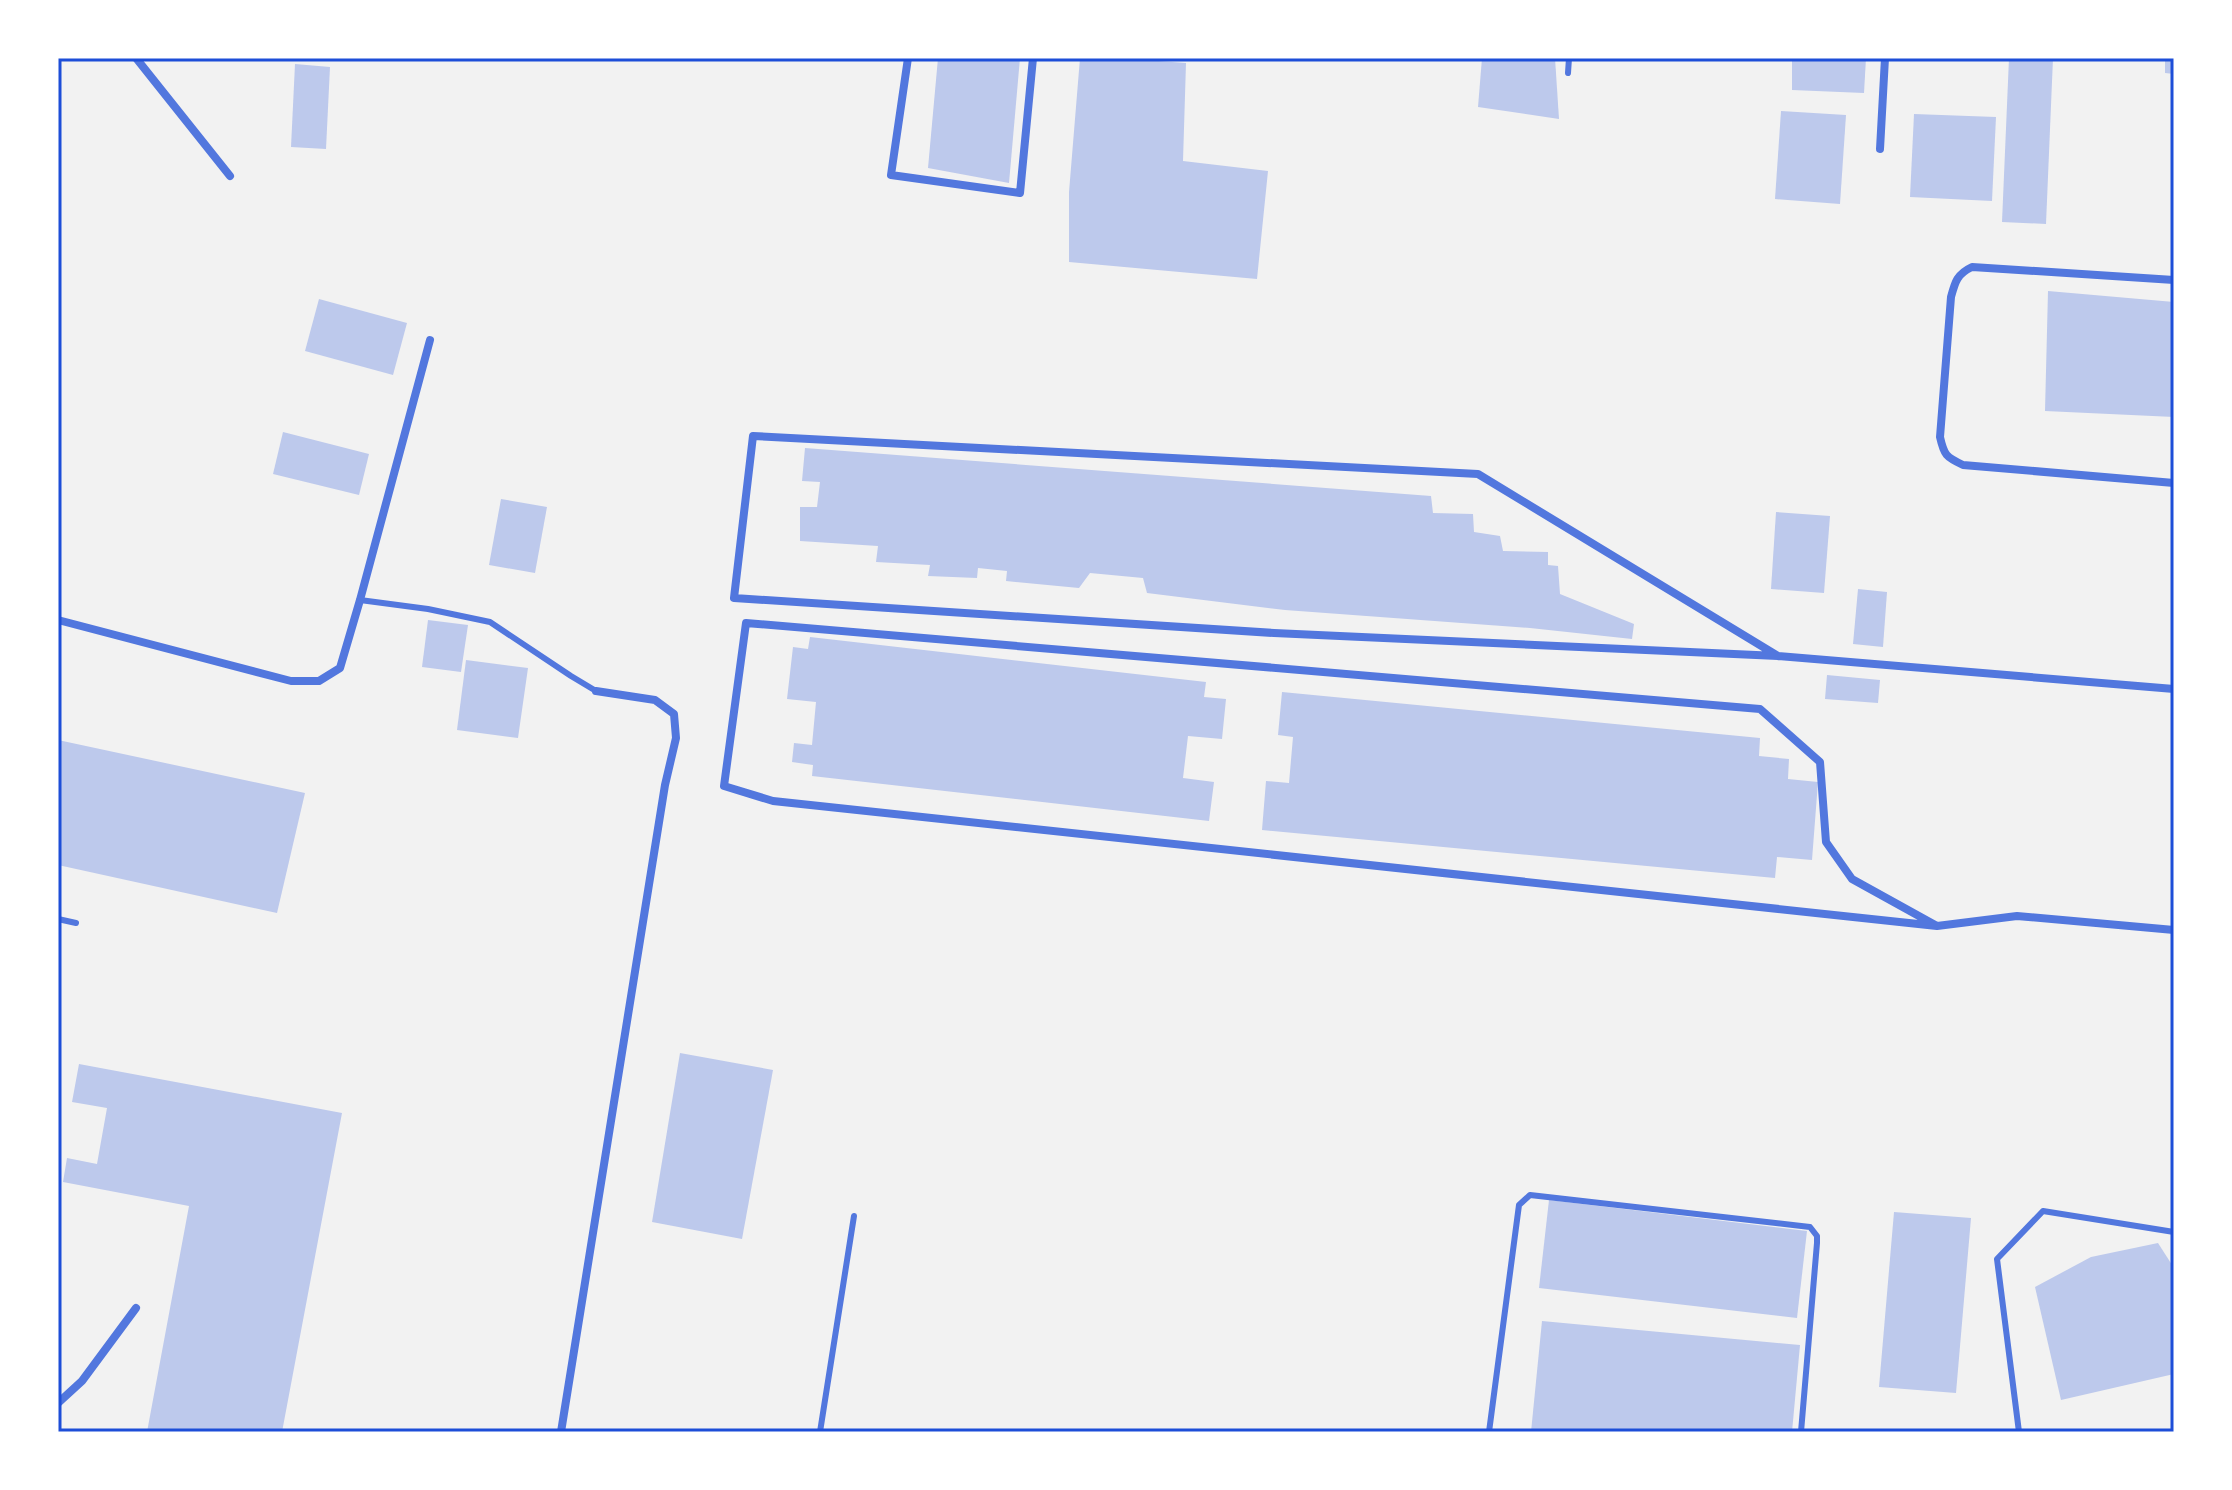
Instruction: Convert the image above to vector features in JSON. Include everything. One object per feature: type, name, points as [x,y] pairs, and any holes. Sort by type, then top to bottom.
[{"type":"street","points":[[136,58],[230,176]]},
{"type":"street","points":[[908,58],[891,175],[1020,193],[1033,58]]},
{"type":"street","points":[[1880,149],[1885,58]]},
{"type":"street","points":[[2174,280],[1972,267],[1960,273],[1951,297],[1940,437],[1948,458],[1963,465],[2174,483]]},
{"type":"street","points":[[58,620],[291,681],[319,681],[340,668],[430,340]]},
{"type":"street","points":[[1778,656],[1478,474],[753,436],[734,598],[1274,633],[1778,656],[2174,689]]},
{"type":"street","points":[[1937,926],[1852,879],[1826,842],[1820,762],[1760,709],[746,623],[724,786],[773,801],[1937,926],[2017,916],[2174,930]]},
{"type":"street","points":[[561,1432],[665,785],[676,738],[674,714],[655,700],[596,691]]},
{"type":"street","points":[[58,1403],[82,1381],[136,1308]]},
{"type":"lane","points":[[1568,73],[1569,58]]},
{"type":"lane","points":[[360,600],[428,609],[490,622],[596,691]]},
{"type":"lane","points":[[58,919],[76,923]]},
{"type":"lane","points":[[1489,1432],[1519,1205],[1530,1195],[1810,1227],[1817,1236],[1817,1243],[1801,1432]]},
{"type":"lane","points":[[2019,1432],[1997,1259],[2043,1211],[2174,1232]]},
{"type":"lane","points":[[820,1432],[854,1216]]},
{"type":"building","points":[[938,58],[1020,58],[1009,183],[928,168]]},
{"type":"building","points":[[1080,58],[1186,63],[1183,161],[1268,171],[1257,279],[1069,262],[1069,192]]},
{"type":"building","points":[[1482,58],[1555,58],[1559,119],[1478,107]]},
{"type":"building","points":[[1792,58],[1866,58],[1864,93],[1792,90]]},
{"type":"building","points":[[2009,58],[2053,58],[2046,224],[2002,222]]},
{"type":"building","points":[[2165,58],[2174,58],[2174,74],[2165,73]]},
{"type":"building","points":[[295,64],[330,67],[326,149],[291,147]]},
{"type":"building","points":[[1781,111],[1846,115],[1840,204],[1775,199]]},
{"type":"building","points":[[1914,114],[1996,117],[1992,201],[1910,197]]},
{"type":"building","points":[[2048,291],[2174,302],[2174,417],[2045,411]]},
{"type":"building","points":[[319,299],[407,323],[393,375],[305,351]]},
{"type":"building","points":[[283,432],[369,454],[359,495],[273,474]]},
{"type":"building","points":[[805,448],[1431,496],[1433,513],[1473,514],[1474,532],[1500,536],[1503,551],[1548,552],[1548,565],[1558,566],[1560,594],[1634,624],[1632,639],[1530,628],[1285,610],[1147,593],[1143,578],[1090,573],[1079,588],[1006,581],[1007,571],[978,568],[977,578],[928,576],[930,565],[876,562],[878,546],[800,541],[800,507],[817,507],[820,482],[802,481]]},
{"type":"building","points":[[501,499],[547,507],[535,573],[489,565]]},
{"type":"building","points":[[1776,512],[1830,516],[1824,593],[1771,589]]},
{"type":"building","points":[[1858,589],[1887,592],[1883,647],[1853,644]]},
{"type":"building","points":[[428,620],[468,625],[461,672],[422,667]]},
{"type":"building","points":[[810,637],[1206,682],[1204,697],[1226,699],[1222,739],[1188,736],[1183,778],[1214,782],[1209,821],[812,776],[813,765],[792,762],[794,743],[812,745],[816,702],[787,699],[793,647],[808,649]]},
{"type":"building","points":[[466,660],[528,668],[518,738],[457,730]]},
{"type":"building","points":[[1827,675],[1880,680],[1878,703],[1825,699]]},
{"type":"building","points":[[1282,692],[1760,738],[1759,756],[1789,759],[1788,779],[1818,782],[1812,860],[1777,857],[1775,878],[1262,830],[1266,781],[1289,783],[1293,737],[1278,735]]},
{"type":"building","points":[[58,740],[305,793],[277,913],[58,865]]},
{"type":"building","points":[[680,1053],[773,1070],[742,1239],[652,1222]]},
{"type":"building","points":[[79,1064],[342,1113],[282,1432],[147,1432],[189,1206],[63,1182],[67,1158],[97,1164],[107,1108],[72,1102]]},
{"type":"building","points":[[1549,1200],[1807,1231],[1797,1318],[1539,1288]]},
{"type":"building","points":[[1894,1212],[1971,1218],[1956,1393],[1879,1387]]},
{"type":"building","points":[[2158,1243],[2174,1268],[2174,1374],[2061,1400],[2035,1287],[2091,1257]]},
{"type":"building","points":[[1542,1321],[1800,1345],[1792,1432],[1531,1432]]}]
